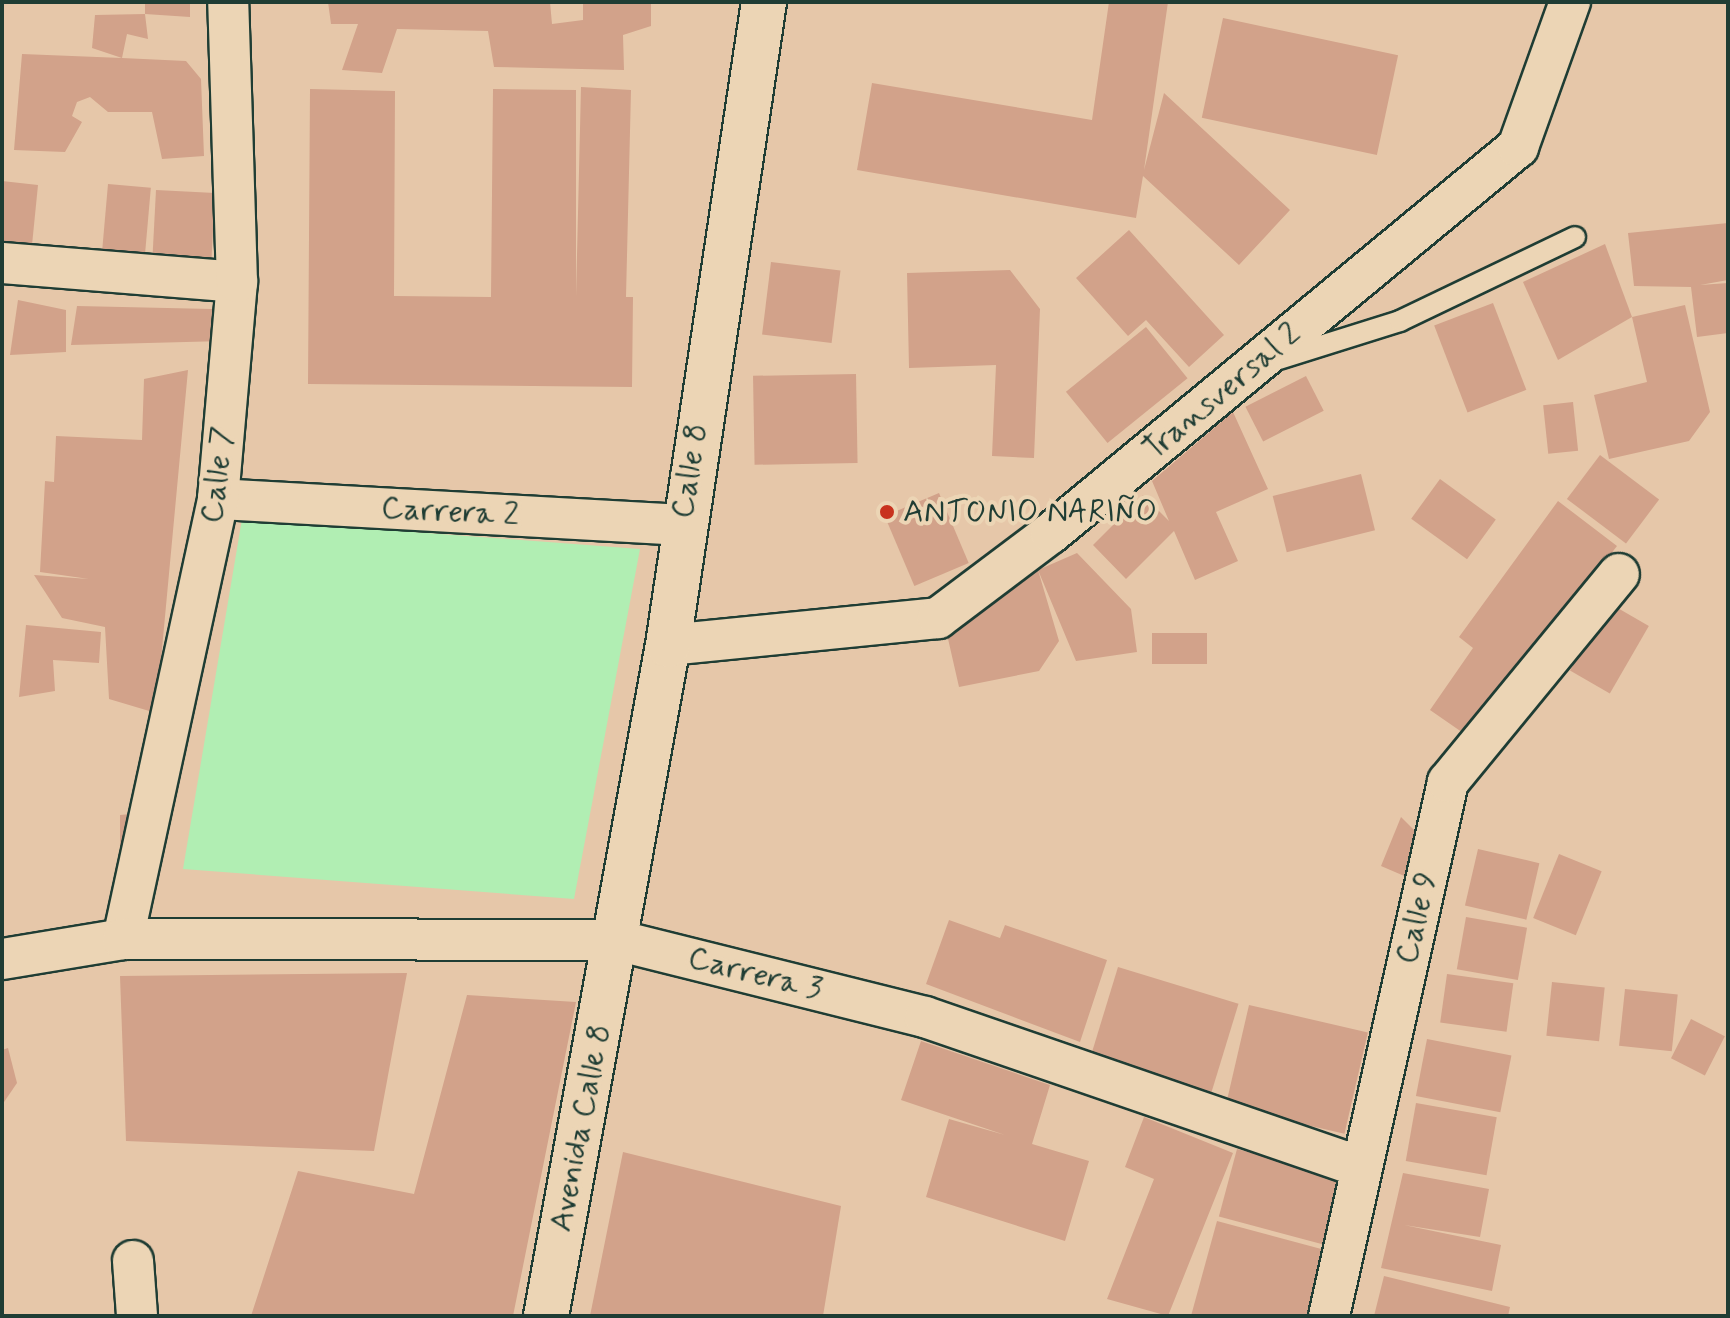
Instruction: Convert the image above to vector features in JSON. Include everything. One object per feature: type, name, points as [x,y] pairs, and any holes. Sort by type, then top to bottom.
[{"type":"main road","name":"Calle 8","points":[[616,940],[668,645],[681,525],[764,2]]},
{"type":"main road","name":"Avenida Calle 8","points":[[546,1316],[616,940]]},
{"type":"street","name":"Calle 7","points":[[123,939],[218,499],[237,282],[228,2]]},
{"type":"street","name":"Transversal 2","points":[[668,645],[938,618],[1252,367],[1518,147],[1570,2]]},
{"type":"street","points":[[2,263],[237,282]]},
{"type":"street","name":"Carrera 2","points":[[218,499],[681,525]]},
{"type":"street","name":"Calle 9","points":[[1329,1316],[1448,782],[1619,574]]},
{"type":"street","name":"Carrera 3","points":[[2,959],[123,939],[616,940],[925,1017],[1361,1167]]},
{"type":"street","points":[[133,1261],[137,1316]]},
{"type":"lane","points":[[1252,367],[1400,321],[1575,237]]},
{"type":"green space","points":[[242,519],[640,549],[574,899],[183,869]]},
{"type":"building","points":[[145,2],[190,2],[190,17],[145,14]]},
{"type":"building","points":[[328,2],[550,2],[552,24],[583,20],[583,2],[651,2],[651,26],[623,35],[624,70],[494,67],[488,31],[397,29],[382,73],[342,70],[358,24],[331,24]]},
{"type":"building","points":[[1109,2],[1168,2],[1144,170],[1164,93],[1290,210],[1239,265],[1143,176],[1136,218],[857,170],[872,83],[1092,120]]},
{"type":"building","points":[[145,14],[148,39],[127,34],[122,58],[92,48],[95,15]]},
{"type":"building","points":[[1223,18],[1398,55],[1377,155],[1202,118]]},
{"type":"building","points":[[22,54],[186,61],[201,79],[204,156],[162,159],[152,112],[108,112],[90,97],[77,102],[72,116],[82,122],[65,152],[14,150]]},
{"type":"building","points":[[581,87],[631,90],[626,297],[633,297],[632,387],[308,384],[310,89],[395,91],[394,296],[491,297],[493,89],[576,90],[576,297]]},
{"type":"building","points":[[2,181],[38,185],[32,245],[2,242]]},
{"type":"building","points":[[108,184],[151,188],[145,253],[102,250]]},
{"type":"building","points":[[156,190],[215,193],[211,262],[152,259]]},
{"type":"building","points":[[1728,223],[1728,280],[1700,285],[1728,283],[1728,333],[1697,337],[1691,287],[1634,286],[1628,233]]},
{"type":"building","points":[[1129,230],[1224,335],[1189,367],[1146,320],[1128,336],[1076,278]]},
{"type":"building","points":[[1605,244],[1632,317],[1558,360],[1523,282]]},
{"type":"building","points":[[771,262],[840,271],[832,343],[762,334]]},
{"type":"building","points":[[1010,270],[1040,309],[1034,458],[992,456],[996,365],[909,368],[907,273]]},
{"type":"building","points":[[18,300],[66,310],[66,352],[10,355]]},
{"type":"building","points":[[1493,303],[1526,390],[1468,412],[1434,326]]},
{"type":"building","points":[[1685,305],[1710,412],[1689,441],[1609,459],[1594,395],[1647,382],[1632,317]]},
{"type":"building","points":[[77,306],[212,309],[224,341],[71,345]]},
{"type":"building","points":[[1146,327],[1188,378],[1107,443],[1066,392]]},
{"type":"building","points":[[188,370],[156,713],[109,699],[105,627],[62,618],[34,575],[89,579],[40,572],[45,481],[54,482],[56,436],[142,440],[144,379]]},
{"type":"building","points":[[856,374],[858,463],[755,465],[753,376]]},
{"type":"building","points":[[1306,376],[1324,411],[1263,442],[1245,407]]},
{"type":"building","points":[[1573,402],[1578,451],[1548,454],[1543,405]]},
{"type":"building","points":[[1233,412],[1268,489],[1216,512],[1238,561],[1195,580],[1174,531],[1126,579],[1093,545],[1143,495],[1169,521],[1152,481]]},
{"type":"building","points":[[1600,455],[1659,500],[1626,543],[1567,499]]},
{"type":"building","points":[[1361,474],[1375,530],[1287,552],[1273,496]]},
{"type":"building","points":[[1440,479],[1496,520],[1467,559],[1411,519]]},
{"type":"building","points":[[939,493],[969,563],[914,586],[885,516]]},
{"type":"building","points":[[1558,501],[1617,546],[1469,737],[1430,710],[1473,648],[1459,637]]},
{"type":"building","points":[[1077,553],[1131,609],[1137,652],[1076,661],[1038,570]]},
{"type":"building","points":[[1038,570],[1059,641],[1039,671],[959,687],[946,630]]},
{"type":"building","points":[[1609,603],[1649,626],[1610,694],[1570,671]]},
{"type":"building","points":[[26,625],[101,632],[99,663],[53,660],[55,691],[19,697]]},
{"type":"building","points":[[1152,633],[1207,633],[1207,664],[1152,664]]},
{"type":"building","points":[[141,813],[139,846],[120,854],[120,815]]},
{"type":"building","points":[[1401,817],[1425,841],[1409,878],[1381,866]]},
{"type":"building","points":[[1478,849],[1539,863],[1526,920],[1465,906]]},
{"type":"building","points":[[1559,854],[1602,871],[1576,935],[1533,918]]},
{"type":"building","points":[[1466,917],[1527,928],[1518,980],[1457,969]]},
{"type":"building","points":[[949,920],[1000,938],[1005,925],[1107,960],[1080,1042],[926,984]]},
{"type":"building","points":[[1118,967],[1238,1004],[1211,1094],[1091,1057]]},
{"type":"building","points":[[407,973],[374,1151],[126,1141],[120,976]]},
{"type":"building","points":[[1447,974],[1513,983],[1507,1032],[1440,1023]]},
{"type":"building","points":[[1552,982],[1605,988],[1599,1041],[1546,1036]]},
{"type":"building","points":[[1625,989],[1678,995],[1672,1051],[1619,1046]]},
{"type":"building","points":[[467,995],[576,1002],[513,1316],[251,1316],[298,1171],[414,1194]]},
{"type":"building","points":[[1249,1005],[1368,1032],[1344,1134],[1226,1106]]},
{"type":"building","points":[[1691,1019],[1725,1036],[1705,1075],[1671,1058]]},
{"type":"building","points":[[1427,1039],[1511,1055],[1500,1112],[1416,1096]]},
{"type":"building","points":[[921,1041],[1050,1085],[1032,1144],[1089,1161],[1065,1241],[926,1197],[949,1119],[1005,1135],[901,1100]]},
{"type":"building","points":[[8,1048],[17,1083],[2,1105],[2,1050]]},
{"type":"building","points":[[1416,1103],[1497,1117],[1487,1175],[1406,1161]]},
{"type":"building","points":[[1144,1117],[1233,1153],[1168,1316],[1107,1299],[1154,1179],[1125,1167]]},
{"type":"building","points":[[1237,1149],[1347,1179],[1329,1246],[1219,1217]]},
{"type":"building","points":[[623,1152],[841,1206],[823,1316],[590,1316]]},
{"type":"building","points":[[1403,1173],[1489,1189],[1480,1237],[1404,1225],[1501,1245],[1492,1291],[1381,1268]]},
{"type":"building","points":[[1217,1221],[1325,1250],[1308,1316],[1191,1316]]},
{"type":"building","points":[[1384,1276],[1510,1307],[1508,1316],[1374,1316]]},
{"type":"place","name":"ANTONIO NARIÑO","points":[[887,512]]}]
